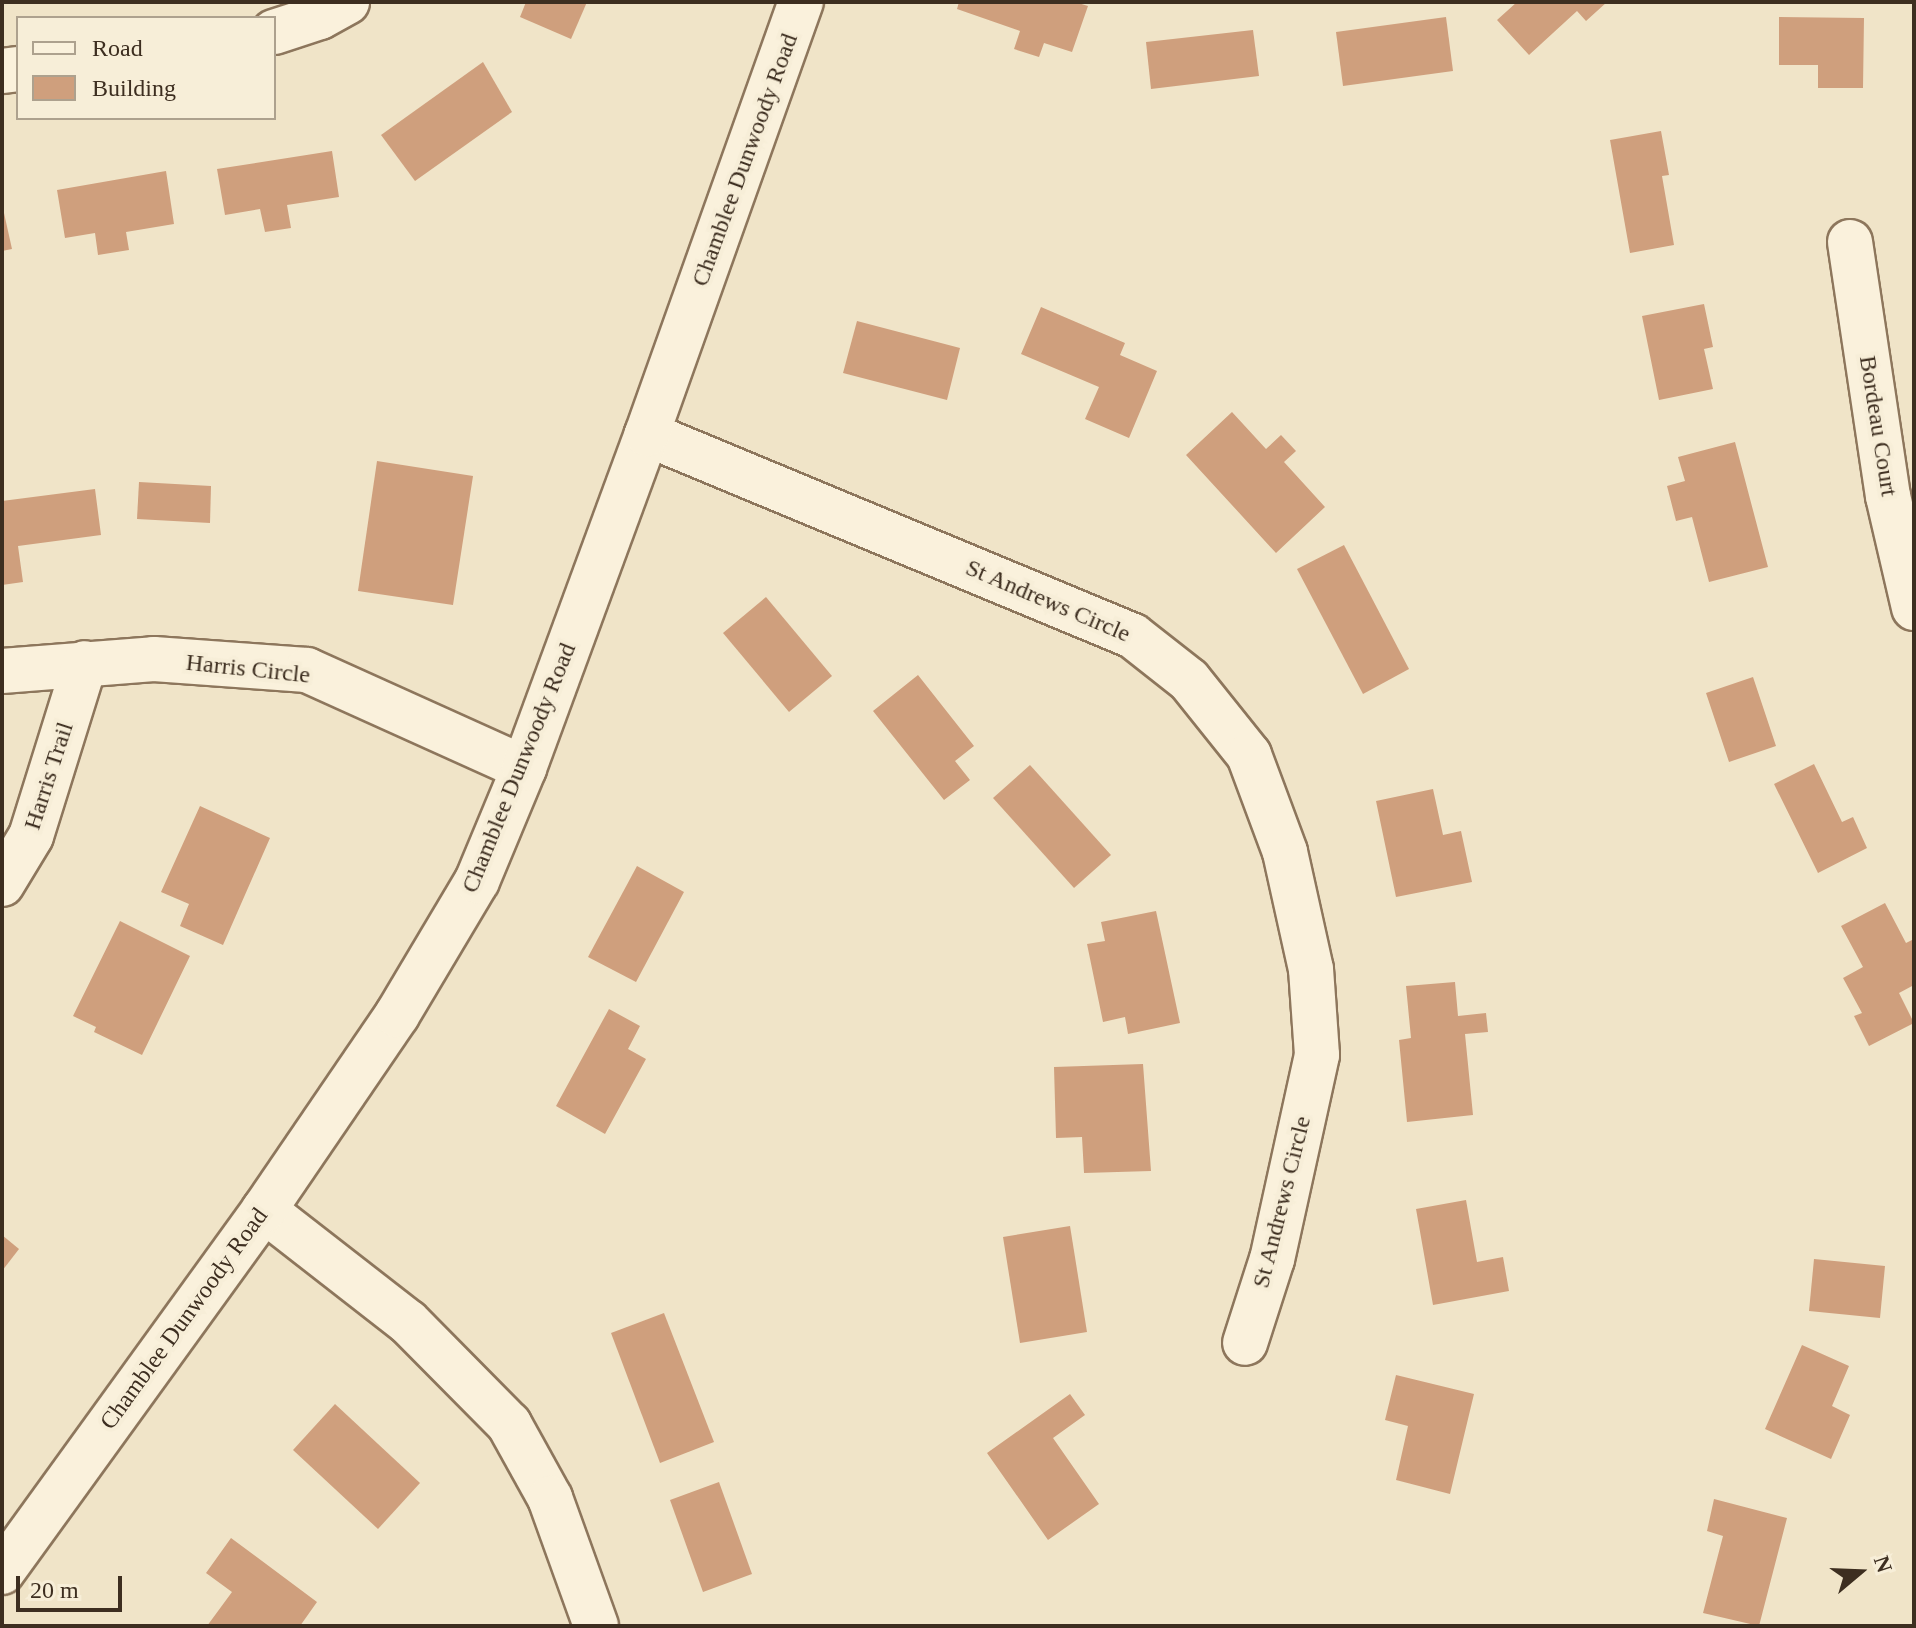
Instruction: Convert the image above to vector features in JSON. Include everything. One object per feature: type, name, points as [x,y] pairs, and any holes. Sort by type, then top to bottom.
[{"type":"street","points":[[276,31],[320,17],[347,2]]},
{"type":"street","name":"Chamblee Dunwoody Road","points":[[2,1572],[264,1210],[397,1015],[477,881],[524,768],[801,2]]},
{"type":"street","name":"Bordeau Court","points":[[1850,242],[1888,496],[1914,608]]},
{"type":"street","name":"St Andrews Circle","points":[[647,434],[1133,636],[1189,680],[1249,755],[1285,852],[1311,969],[1317,1055],[1272,1259],[1245,1343]]},
{"type":"street","name":"Harris Circle","points":[[2,671],[154,659],[307,670],[524,768]]},
{"type":"street","name":"Harris Trail","points":[[2,884],[31,836],[85,663]]},
{"type":"street","points":[[264,1210],[408,1322],[509,1424],[550,1498],[596,1626]]},
{"type":"building","points":[[526,2],[587,2],[571,39],[520,17]]},
{"type":"building","points":[[959,2],[1075,2],[1088,6],[1072,52],[1044,43],[1039,57],[1014,49],[1020,31],[957,9]]},
{"type":"building","points":[[1517,2],[1607,2],[1586,21],[1577,11],[1529,55],[1497,20]]},
{"type":"building","points":[[1446,17],[1453,71],[1343,86],[1336,32]]},
{"type":"building","points":[[1779,17],[1864,18],[1863,88],[1818,88],[1818,65],[1779,65]]},
{"type":"building","points":[[1253,30],[1259,76],[1151,89],[1146,42]]},
{"type":"building","points":[[483,62],[512,112],[415,181],[381,135]]},
{"type":"building","points":[[1661,131],[1669,175],[1662,176],[1674,245],[1630,253],[1610,140]]},
{"type":"building","points":[[332,151],[339,197],[287,205],[291,228],[265,232],[260,209],[225,215],[217,169]]},
{"type":"building","points":[[166,171],[174,224],[126,232],[129,250],[98,255],[95,233],[65,238],[57,190]]},
{"type":"building","points":[[2,204],[12,249],[2,251]]},
{"type":"building","points":[[1704,304],[1713,347],[1704,349],[1713,389],[1659,400],[1642,316]]},
{"type":"building","points":[[1041,307],[1125,343],[1120,355],[1157,371],[1129,438],[1085,419],[1099,387],[1021,354]]},
{"type":"building","points":[[857,321],[960,348],[947,400],[843,373]]},
{"type":"building","points":[[1232,412],[1266,449],[1281,435],[1296,451],[1284,462],[1325,507],[1276,553],[1186,455]]},
{"type":"building","points":[[1735,442],[1768,567],[1709,582],[1692,517],[1676,521],[1667,486],[1685,481],[1678,457]]},
{"type":"building","points":[[377,461],[473,476],[453,605],[358,591]]},
{"type":"building","points":[[139,482],[211,486],[210,523],[137,519]]},
{"type":"building","points":[[95,489],[101,535],[18,546],[23,582],[2,585],[2,501]]},
{"type":"building","points":[[1344,545],[1409,669],[1363,694],[1297,569]]},
{"type":"building","points":[[766,597],[832,676],[789,712],[723,633]]},
{"type":"building","points":[[918,675],[974,746],[955,761],[970,780],[944,800],[873,711]]},
{"type":"building","points":[[1753,677],[1776,746],[1729,762],[1706,693]]},
{"type":"building","points":[[1814,764],[1842,822],[1853,817],[1867,848],[1818,873],[1774,784]]},
{"type":"building","points":[[1030,765],[1111,855],[1074,888],[993,798]]},
{"type":"building","points":[[1433,789],[1443,835],[1461,831],[1472,882],[1396,897],[1376,801]]},
{"type":"building","points":[[200,806],[270,838],[223,945],[180,926],[189,904],[161,892]]},
{"type":"building","points":[[637,866],[684,892],[636,982],[588,957]]},
{"type":"building","points":[[1885,903],[1906,943],[1914,939],[1914,985],[1899,993],[1914,1023],[1869,1046],[1854,1016],[1862,1013],[1843,978],[1863,967],[1841,926]]},
{"type":"building","points":[[1156,911],[1180,1023],[1128,1034],[1125,1017],[1103,1022],[1087,944],[1105,941],[1101,922]]},
{"type":"building","points":[[120,921],[190,956],[142,1055],[94,1032],[96,1027],[73,1016]]},
{"type":"building","points":[[1455,982],[1458,1016],[1486,1013],[1488,1032],[1465,1034],[1473,1115],[1407,1122],[1399,1040],[1411,1038],[1406,986]]},
{"type":"building","points":[[609,1009],[640,1026],[628,1049],[646,1059],[605,1134],[556,1106]]},
{"type":"building","points":[[1143,1064],[1151,1171],[1084,1173],[1082,1137],[1056,1138],[1054,1067]]},
{"type":"building","points":[[1466,1200],[1477,1262],[1503,1257],[1509,1291],[1433,1305],[1416,1209]]},
{"type":"building","points":[[1070,1226],[1087,1332],[1020,1343],[1003,1237]]},
{"type":"building","points":[[2,1235],[19,1249],[2,1271]]},
{"type":"building","points":[[1814,1259],[1885,1266],[1880,1318],[1809,1311]]},
{"type":"building","points":[[664,1313],[714,1442],[660,1463],[611,1333]]},
{"type":"building","points":[[1802,1345],[1849,1366],[1832,1406],[1850,1415],[1831,1459],[1765,1429]]},
{"type":"building","points":[[1396,1375],[1474,1394],[1450,1494],[1396,1480],[1408,1426],[1385,1420]]},
{"type":"building","points":[[1070,1394],[1085,1415],[1053,1438],[1099,1504],[1048,1540],[987,1453]]},
{"type":"building","points":[[335,1404],[420,1483],[378,1529],[293,1450]]},
{"type":"building","points":[[719,1482],[752,1574],[703,1592],[670,1500]]},
{"type":"building","points":[[1714,1499],[1787,1518],[1759,1626],[1703,1613],[1723,1536],[1707,1531]]},
{"type":"building","points":[[231,1538],[317,1602],[300,1626],[207,1626],[232,1592],[206,1573]]}]
